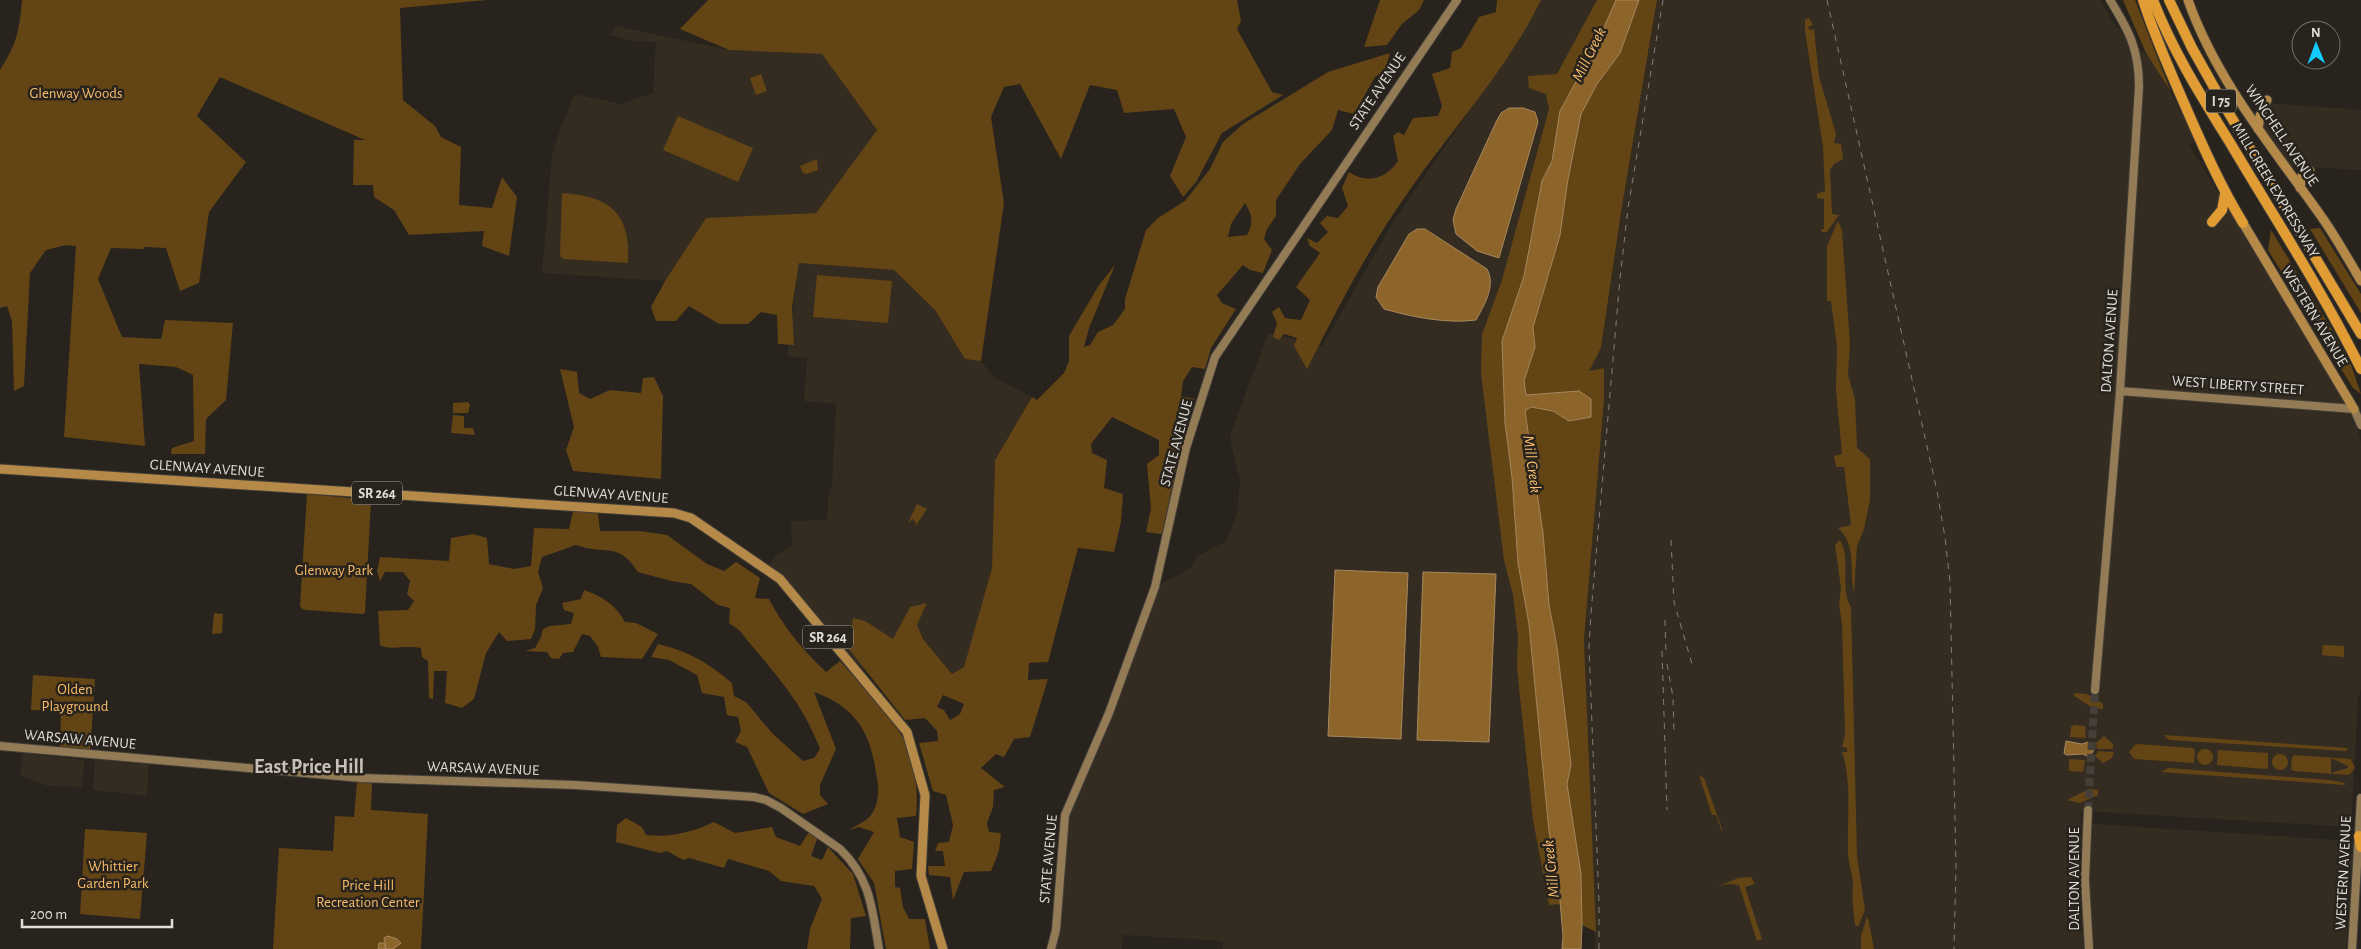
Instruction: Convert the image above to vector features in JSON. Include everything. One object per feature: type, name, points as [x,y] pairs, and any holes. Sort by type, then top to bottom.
[{"type":"highway","points":[[2143,0],[2162,55],[2225,194],[2243,223]]},
{"type":"highway","name":"MILL CREEK EXPRESSWAY","points":[[2153,0],[2183,65],[2336,318],[2361,369]]},
{"type":"highway","name":"MILL CREEK EXPRESSWAY","points":[[2169,0],[2184,34],[2219,97],[2361,334]]},
{"type":"highway","points":[[2212,222],[2222,210],[2225,194]]},
{"type":"highway","points":[[2359,836],[2361,847]]},
{"type":"main road","name":"STATE AVENUE","points":[[1051,949],[1056,930],[1065,815],[1109,713],[1152,594],[1186,448],[1215,357],[1457,0]]},
{"type":"main road","name":"DALTON AVENUE","points":[[2095,690],[2120,391],[2139,70],[2133,40],[2110,0]]},
{"type":"main road","name":"WINCHELL AVENUE","points":[[2188,0],[2213,56],[2258,129],[2322,218],[2361,281]]},
{"type":"main road","points":[[2258,129],[2260,116],[2268,100]]},
{"type":"main road","points":[[2300,188],[2302,176],[2310,171]]},
{"type":"main road","name":"WESTERN AVENUE","points":[[2243,223],[2359,409],[2361,425]]},
{"type":"main road","name":"WEST LIBERTY STREET","points":[[2120,391],[2359,409]]},
{"type":"main road","name":"GLENWAY AVENUE","points":[[0,469],[535,502],[674,513],[691,518],[780,579],[907,732],[925,795],[921,876],[943,949]]},
{"type":"main road","name":"WARSAW AVENUE","points":[[0,746],[361,778],[583,786],[766,800],[798,820],[848,857],[867,886],[879,949]]},
{"type":"main road","name":"WESTERN AVENUE","points":[[2352,949],[2361,798]]},
{"type":"main road","name":"DALTON AVENUE","points":[[2088,810],[2085,880],[2089,949]]},
{"type":"shaded area","points":[[1541,0],[1616,0],[1598,41],[1529,624],[1544,773],[1559,890],[1563,936],[1562,949],[1223,949],[1223,941],[1123,935],[1122,949],[1051,949],[1063,824],[1109,713],[1155,587],[1181,574],[1191,567],[1197,556],[1226,541],[1233,525],[1238,507],[1240,480],[1231,443],[1231,433],[1268,333],[1322,346],[1393,222],[1511,50]]},
{"type":"shaded area","points":[[1616,0],[1639,0],[1620,53],[1597,84],[1581,114],[1568,179],[1560,235],[1533,327],[1535,347],[1524,381],[1526,395],[1579,391],[1591,399],[1591,417],[1569,421],[1553,411],[1531,407],[1525,411],[1543,533],[1549,605],[1557,647],[1571,764],[1567,784],[1581,874],[1581,949],[1562,949],[1563,936],[1559,890],[1549,831],[1529,624],[1518,563],[1512,477],[1505,423],[1502,341],[1524,276],[1542,181],[1552,161],[1560,111],[1598,41]]},
{"type":"shaded area","points":[[1657,0],[2100,0],[2115,25],[2151,59],[2198,140],[2189,145],[2338,387],[2357,428],[2361,442],[2361,689],[2358,700],[2351,827],[2081,811],[2080,823],[2351,841],[2353,844],[2346,949],[1595,949],[1584,640],[1604,400],[1604,368],[1588,371],[1601,348],[1622,206]]},
{"type":"shaded area","points":[[616,26],[729,50],[822,54],[877,130],[816,213],[706,218],[665,281],[542,273],[552,156],[560,129],[575,94],[621,104],[653,93],[656,42],[630,41],[610,35]]},
{"type":"shaded area","points":[[2267,103],[2361,110],[2361,170],[2289,166],[2260,124]]},
{"type":"shaded area","points":[[1509,108],[1523,108],[1535,112],[1538,122],[1499,258],[1477,251],[1456,234],[1453,220],[1456,209],[1496,122],[1501,113]]},
{"type":"shaded area","points":[[1417,229],[1425,229],[1487,269],[1490,288],[1486,301],[1476,320],[1453,321],[1406,315],[1384,309],[1376,297],[1378,287],[1409,234]]},
{"type":"shaded area","points":[[799,263],[894,270],[935,310],[965,358],[981,361],[995,378],[1032,397],[995,460],[992,568],[960,683],[923,639],[859,673],[766,569],[777,555],[792,546],[791,521],[827,520],[828,499],[832,483],[836,404],[804,401],[807,358],[787,356]]},
{"type":"shaded area","points":[[1335,570],[1408,573],[1401,739],[1328,736]]},
{"type":"shaded area","points":[[1423,572],[1496,574],[1489,742],[1417,740]]},
{"type":"shaded area","points":[[2066,741],[2082,744],[2088,742],[2093,746],[2093,752],[2087,756],[2083,754],[2066,755],[2064,753]]},
{"type":"shaded area","points":[[22,753],[84,760],[82,787],[48,786],[21,776]]},
{"type":"shaded area","points":[[95,760],[149,764],[147,796],[93,790]]},
{"type":"shaded area","points":[[388,936],[397,939],[401,943],[393,949],[386,949],[384,938]]},
{"type":"shaded area","points":[[379,943],[384,943],[386,949],[378,949]]},
{"type":"green space","name":"Glenway Woods","points":[[22,0],[487,0],[400,8],[403,100],[435,126],[441,137],[461,147],[459,205],[492,208],[502,177],[517,197],[509,256],[482,246],[484,231],[409,235],[394,210],[374,197],[373,185],[353,185],[354,140],[365,140],[220,77],[197,116],[246,162],[209,212],[199,283],[180,291],[166,248],[144,247],[144,249],[111,248],[98,279],[122,337],[161,339],[165,320],[233,323],[226,400],[206,419],[205,454],[171,454],[172,448],[194,441],[193,375],[176,367],[139,364],[145,446],[64,437],[76,246],[66,245],[46,250],[30,273],[24,386],[14,391],[12,321],[7,306],[0,308],[0,70],[16,37]]},
{"type":"green space","points":[[708,0],[1237,0],[1241,21],[1237,29],[1272,92],[1283,95],[1222,133],[1196,182],[1183,197],[1170,176],[1186,137],[1174,109],[1124,113],[1117,90],[1090,85],[1061,159],[1020,84],[1004,87],[991,117],[1004,203],[981,361],[965,359],[935,310],[894,270],[799,263],[792,308],[794,345],[778,344],[777,315],[761,312],[748,324],[719,324],[689,306],[676,321],[656,321],[651,307],[665,281],[706,218],[816,213],[877,130],[822,54],[729,50],[680,29]]},
{"type":"green space","points":[[1380,0],[1424,0],[1419,10],[1402,24],[1387,45],[1364,47]]},
{"type":"green space","points":[[1497,0],[1541,0],[1512,51],[1424,170],[1379,236],[1307,369],[1294,346],[1297,338],[1284,334],[1279,340],[1273,337],[1277,323],[1272,312],[1279,307],[1285,318],[1301,320],[1310,300],[1296,287],[1320,253],[1310,246],[1307,238],[1317,243],[1328,232],[1320,223],[1327,216],[1338,218],[1348,206],[1342,188],[1349,172],[1369,179],[1382,176],[1398,161],[1393,136],[1398,132],[1404,135],[1413,118],[1438,116],[1442,106],[1432,74],[1450,68],[1452,52],[1461,48],[1479,17],[1496,12]]},
{"type":"green space","points":[[1597,0],[1616,0],[1598,41],[1560,111],[1552,161],[1542,181],[1524,276],[1502,342],[1505,423],[1512,477],[1518,563],[1529,624],[1549,831],[1560,904],[1549,905],[1533,820],[1517,668],[1518,637],[1513,595],[1504,560],[1481,374],[1482,334],[1502,280],[1549,109],[1546,94],[1529,88],[1528,76],[1557,74]]},
{"type":"green space","points":[[1639,0],[1657,0],[1622,206],[1601,348],[1589,371],[1604,368],[1604,400],[1584,640],[1596,932],[1582,925],[1581,874],[1567,784],[1571,764],[1525,411],[1531,407],[1553,411],[1569,421],[1590,417],[1591,399],[1579,391],[1526,395],[1524,381],[1535,347],[1533,327],[1560,235],[1568,179],[1581,114],[1597,84],[1620,53]]},
{"type":"green space","points":[[2123,0],[2135,0],[2171,92],[2146,53]]},
{"type":"green space","points":[[1809,18],[1813,25],[1808,27],[1810,30],[1814,29],[1819,77],[1836,134],[1834,143],[1841,144],[1843,159],[1834,164],[1830,170],[1832,214],[1839,215],[1827,232],[1822,232],[1821,229],[1824,229],[1824,199],[1817,198],[1817,194],[1825,191],[1823,147],[1805,31],[1805,20]]},
{"type":"green space","points":[[1390,53],[1385,70],[1375,77],[1354,114],[1338,110],[1332,130],[1300,164],[1276,200],[1276,216],[1267,229],[1264,239],[1272,250],[1263,273],[1250,270],[1243,265],[1217,295],[1222,303],[1236,309],[1211,348],[1205,369],[1192,367],[1183,381],[1181,396],[1195,399],[1183,437],[1162,534],[1146,532],[1151,509],[1147,464],[1159,455],[1159,440],[1112,417],[1091,444],[1092,453],[1107,460],[1104,488],[1123,494],[1121,521],[1114,552],[1078,548],[1048,662],[1029,663],[1028,680],[1048,679],[1030,737],[1014,739],[1004,757],[996,754],[981,768],[1005,787],[994,790],[993,807],[987,823],[989,832],[1001,833],[999,851],[991,871],[964,872],[953,900],[950,877],[929,875],[928,866],[945,866],[943,851],[935,851],[938,843],[949,842],[953,825],[946,795],[933,791],[919,743],[938,741],[937,731],[925,718],[905,720],[841,639],[850,638],[853,618],[865,621],[893,639],[910,607],[927,603],[917,625],[923,639],[952,674],[964,667],[992,568],[995,460],[1032,397],[1037,400],[1064,373],[1069,361],[1069,336],[1099,285],[1115,265],[1089,328],[1084,347],[1090,345],[1098,332],[1113,325],[1125,309],[1125,299],[1146,230],[1158,218],[1185,201],[1210,169],[1223,142],[1243,124],[1328,72]],"holes":[[[1245,203],[1251,219],[1251,226],[1247,235],[1228,237],[1231,224]],[[943,695],[964,704],[960,714],[950,720],[944,710],[937,707]]]},
{"type":"green space","points":[[761,74],[767,91],[756,95],[750,78]]},
{"type":"green space","points":[[678,116],[753,148],[738,182],[663,150]]},
{"type":"green space","points":[[817,159],[818,170],[807,174],[803,173],[800,166]]},
{"type":"green space","points":[[562,193],[593,198],[605,203],[614,210],[626,231],[628,263],[563,259],[560,256]]},
{"type":"green space","points":[[1838,221],[1842,230],[1850,344],[1848,375],[1855,399],[1857,448],[1870,459],[1870,500],[1864,529],[1857,546],[1854,593],[1850,550],[1848,542],[1838,528],[1851,525],[1844,467],[1836,467],[1834,456],[1842,454],[1836,390],[1837,346],[1831,301],[1827,301],[1827,246]]},
{"type":"green space","points":[[2320,228],[2361,294],[2361,313],[2310,229]]},
{"type":"green space","points":[[2271,230],[2334,333],[2351,365],[2361,394],[2353,388],[2268,250]]},
{"type":"green space","points":[[817,275],[892,281],[888,323],[813,317]]},
{"type":"green space","points":[[560,369],[577,372],[579,393],[590,399],[610,390],[641,393],[643,378],[654,377],[663,396],[661,479],[573,471],[566,450],[574,427]]},
{"type":"green space","points":[[468,402],[470,405],[468,413],[453,413],[453,403]]},
{"type":"green space","points":[[453,415],[464,416],[464,428],[473,428],[475,435],[451,433]]},
{"type":"green space","name":"Glenway Park","points":[[307,494],[371,500],[365,613],[306,610],[300,606]]},
{"type":"green space","points":[[917,504],[927,509],[915,527],[916,523],[913,519],[908,523]]},
{"type":"green space","points":[[573,511],[598,513],[600,531],[640,531],[667,535],[707,564],[724,571],[736,562],[760,578],[755,598],[769,599],[802,647],[826,672],[840,661],[870,694],[898,730],[912,760],[917,794],[916,816],[897,818],[900,837],[914,842],[912,869],[895,871],[895,887],[900,888],[903,907],[909,919],[925,919],[930,949],[886,949],[874,883],[858,859],[874,832],[859,827],[849,830],[871,815],[876,805],[878,789],[870,745],[865,733],[850,713],[828,698],[814,692],[836,749],[820,785],[820,795],[828,804],[803,814],[769,793],[747,747],[735,742],[741,731],[738,717],[727,715],[724,697],[702,693],[697,675],[669,660],[651,657],[658,644],[698,659],[732,683],[734,696],[746,702],[772,733],[803,761],[814,758],[820,749],[804,715],[785,686],[739,630],[729,623],[730,608],[718,605],[691,584],[638,572],[624,556],[617,552],[576,545],[542,557],[538,572],[543,588],[536,605],[535,629],[531,639],[507,641],[499,632],[486,653],[474,699],[462,708],[445,703],[447,671],[434,671],[433,699],[429,698],[428,661],[422,657],[421,648],[389,648],[380,645],[378,611],[408,610],[414,601],[407,594],[410,581],[403,572],[385,572],[380,581],[377,571],[380,557],[449,561],[451,538],[473,534],[487,538],[489,564],[514,569],[531,566],[534,528],[569,529]]},
{"type":"green space","points":[[1840,540],[1845,556],[1846,591],[1851,607],[1857,856],[1865,910],[1858,927],[1855,925],[1852,901],[1853,884],[1848,857],[1848,789],[1842,752],[1847,752],[1847,748],[1842,747],[1845,734],[1842,624],[1839,604],[1841,588],[1835,545]]},
{"type":"green space","points":[[584,590],[608,602],[625,622],[636,623],[658,634],[642,659],[601,657],[598,647],[590,636],[582,634],[573,652],[563,653],[559,659],[551,658],[547,652],[525,651],[535,648],[543,629],[550,626],[571,624],[574,613],[564,610],[562,603],[581,599]]},
{"type":"green space","points":[[214,613],[223,614],[222,633],[212,634]]},
{"type":"green space","points":[[2323,645],[2344,646],[2344,657],[2322,655]]},
{"type":"green space","name":"Olden Playground","points":[[33,675],[95,679],[90,754],[60,751],[61,711],[31,710]]},
{"type":"green space","points":[[2076,693],[2087,694],[2103,704],[2103,709],[2094,709],[2073,695]]},
{"type":"green space","points":[[2074,725],[2085,726],[2086,738],[2070,737],[2071,727]]},
{"type":"green space","points":[[2164,735],[2347,748],[2347,751],[2169,740]]},
{"type":"green space","points":[[2104,736],[2113,744],[2113,749],[2097,749],[2096,743]]},
{"type":"green space","points":[[2136,744],[2193,748],[2195,751],[2194,763],[2134,759],[2129,752]]},
{"type":"green space","points":[[2205,749],[2211,751],[2213,757],[2211,763],[2205,765],[2199,763],[2197,757],[2199,751]]},
{"type":"green space","points":[[2218,750],[2268,753],[2268,767],[2266,769],[2217,765]]},
{"type":"green space","points":[[2098,751],[2114,753],[2112,758],[2103,763],[2095,756]]},
{"type":"green space","points":[[2280,754],[2286,756],[2288,762],[2286,768],[2280,770],[2274,768],[2272,762],[2274,756]]},
{"type":"green space","points":[[2294,755],[2351,759],[2355,768],[2349,775],[2293,771],[2291,769],[2292,757]],"holes":[[[2331,758],[2348,766],[2348,768],[2331,773]]]},
{"type":"green space","points":[[2069,759],[2085,760],[2083,772],[2069,771]]},
{"type":"green space","points":[[2168,768],[2329,780],[2345,783],[2345,785],[2161,772]]},
{"type":"green space","points":[[1699,775],[1704,778],[1722,832],[1716,815],[1712,815]]},
{"type":"green space","name":"Price Hill Recreation Center","points":[[357,782],[372,783],[371,810],[428,814],[421,949],[273,949],[279,848],[333,851],[335,816],[354,817]]},
{"type":"green space","points":[[2089,789],[2098,790],[2098,795],[2080,803],[2067,800]]},
{"type":"green space","points":[[626,818],[642,827],[646,835],[655,836],[681,833],[714,822],[735,833],[772,827],[776,837],[800,846],[809,832],[817,839],[811,856],[822,860],[828,847],[853,874],[866,916],[851,918],[850,949],[807,949],[810,929],[822,899],[814,886],[781,881],[769,871],[728,859],[724,868],[689,858],[683,860],[667,851],[660,853],[616,842],[617,825]]},
{"type":"green space","name":"Whittier Garden Park","points":[[85,829],[147,833],[140,919],[80,914]]},
{"type":"green space","points":[[1751,877],[1755,884],[1745,887],[1762,939],[1757,941],[1739,885],[1719,886],[1738,878]]},
{"type":"green space","points":[[1867,917],[1874,949],[1861,949],[1861,936]]},
{"type":"tunnel","points":[[2088,810],[2095,690]]},
{"type":"railway","points":[[1599,949],[1599,902],[1589,648],[1591,613],[1620,278],[1628,208],[1663,0]]},
{"type":"railway","points":[[1827,0],[1937,491],[1945,537],[1950,582],[1956,868],[1954,949]]},
{"type":"railway","points":[[1671,540],[1674,602],[1692,664]]},
{"type":"railway","points":[[1665,620],[1666,656]]},
{"type":"railway","points":[[1662,651],[1667,810]]},
{"type":"railway","points":[[1667,664],[1673,697],[1674,734]]},
{"type":"district","name":"East Price Hill","points":[[309,766]]},
{"type":"water label","name":"Mill Creek","points":[[1588,54]]},
{"type":"water label","name":"Mill Creek","points":[[1533,464]]},
{"type":"water label","name":"Mill Creek","points":[[1550,869]]}]
